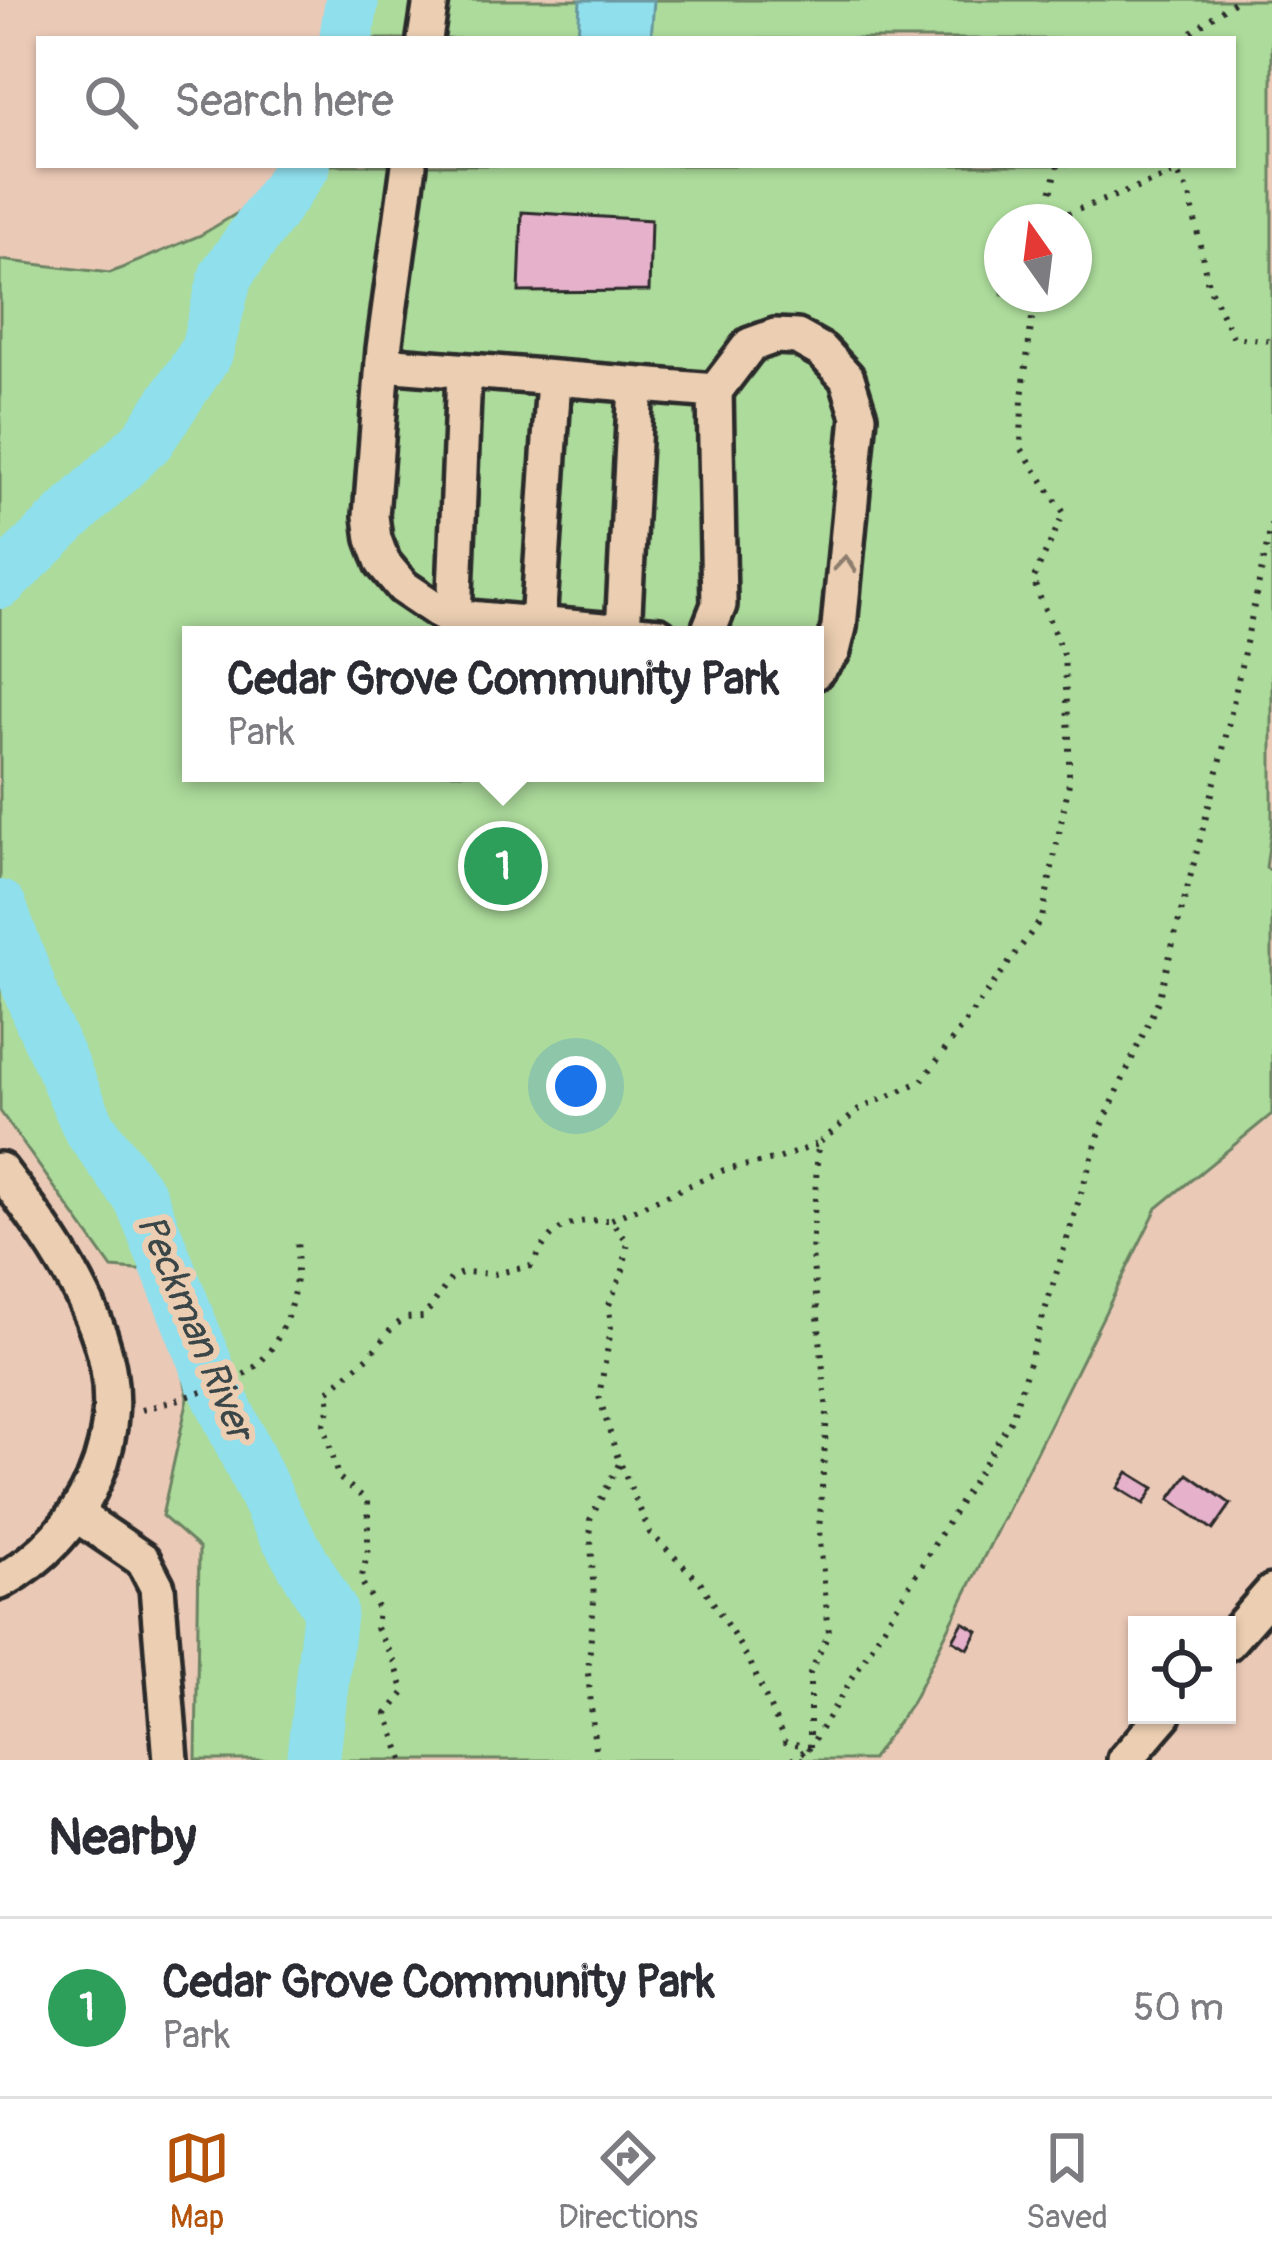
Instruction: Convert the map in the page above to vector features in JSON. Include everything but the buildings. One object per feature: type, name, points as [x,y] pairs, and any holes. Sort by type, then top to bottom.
[{"type":"street","points":[[425,36],[430,0]]},
{"type":"street","points":[[409,168],[384,357],[371,516],[374,538],[383,563],[404,587],[446,616],[559,626]]},
{"type":"street","points":[[710,626],[718,605],[715,391],[750,345],[775,336],[797,337],[822,351],[847,377],[859,416],[839,627],[824,661]]},
{"type":"street","points":[[384,357],[464,373],[715,391]]},
{"type":"street","points":[[454,617],[464,373]]},
{"type":"street","points":[[538,624],[554,379]]},
{"type":"street","points":[[623,626],[636,386]]},
{"type":"street","points":[[0,1170],[32,1212],[100,1335],[108,1366],[110,1420],[104,1458],[77,1515],[40,1556],[0,1582]]},
{"type":"street","points":[[77,1515],[143,1560],[157,1587],[171,1760]]},
{"type":"street","points":[[1236,1633],[1272,1592]]},
{"type":"street","points":[[1125,1760],[1156,1724]]},
{"type":"path","points":[[1186,36],[1236,0]]},
{"type":"path","points":[[1048,204],[1057,168]]},
{"type":"path","points":[[1092,204],[1177,172],[1190,195],[1208,285],[1232,338],[1272,341]]},
{"type":"path","points":[[403,1760],[387,1714],[404,1693],[395,1663],[376,1628],[378,1609],[361,1581],[368,1550],[368,1501],[338,1477],[324,1424],[330,1407],[328,1391],[369,1356],[392,1328],[405,1318],[424,1317],[452,1277],[531,1266],[551,1232],[586,1220],[610,1220],[724,1170],[778,1159],[818,1144],[860,1108],[922,1081],[1042,918],[1069,782],[1069,734],[1064,657],[1034,580],[1064,513],[1021,448],[1033,312]]},
{"type":"path","points":[[802,1760],[1012,1418],[1101,1128],[1158,1001],[1221,759],[1272,522]]},
{"type":"path","points":[[810,1747],[810,1673],[829,1633],[819,1531],[826,1414],[812,1253],[818,1144]]},
{"type":"path","points":[[610,1220],[628,1242],[609,1305],[611,1330],[599,1396],[620,1462],[650,1533],[701,1583],[750,1662],[785,1742],[810,1747]]},
{"type":"path","points":[[110,1420],[246,1374],[279,1338],[300,1270],[297,1239]]},
{"type":"path","points":[[596,1760],[588,1673],[594,1601],[590,1520],[620,1462]]},
{"type":"path","points":[[792,1760],[810,1747]]},
{"type":"green space","points":[[331,0],[1272,0],[1272,823],[1266,868],[1272,871],[1272,1114],[1157,1208],[912,1702],[871,1760],[196,1760],[199,1548],[162,1516],[188,1398],[170,1308],[149,1271],[112,1268],[0,1111],[0,260],[110,273],[201,235],[269,194],[282,168],[1236,168],[1236,36],[325,36]]},
{"type":"water","points":[[580,0],[654,0],[651,36],[578,36]]},
{"type":"waterway","name":"Peckman River","points":[[346,36],[352,0]]},
{"type":"waterway","name":"Peckman River","points":[[0,582],[148,440],[206,353],[226,275],[302,168]]},
{"type":"waterway","name":"Peckman River","points":[[0,907],[38,1012],[90,1129],[141,1199],[212,1380],[275,1515],[330,1610],[313,1760]]},
{"type":"place","name":"Cedar Grove Community Park","points":[[503,866]]}]
